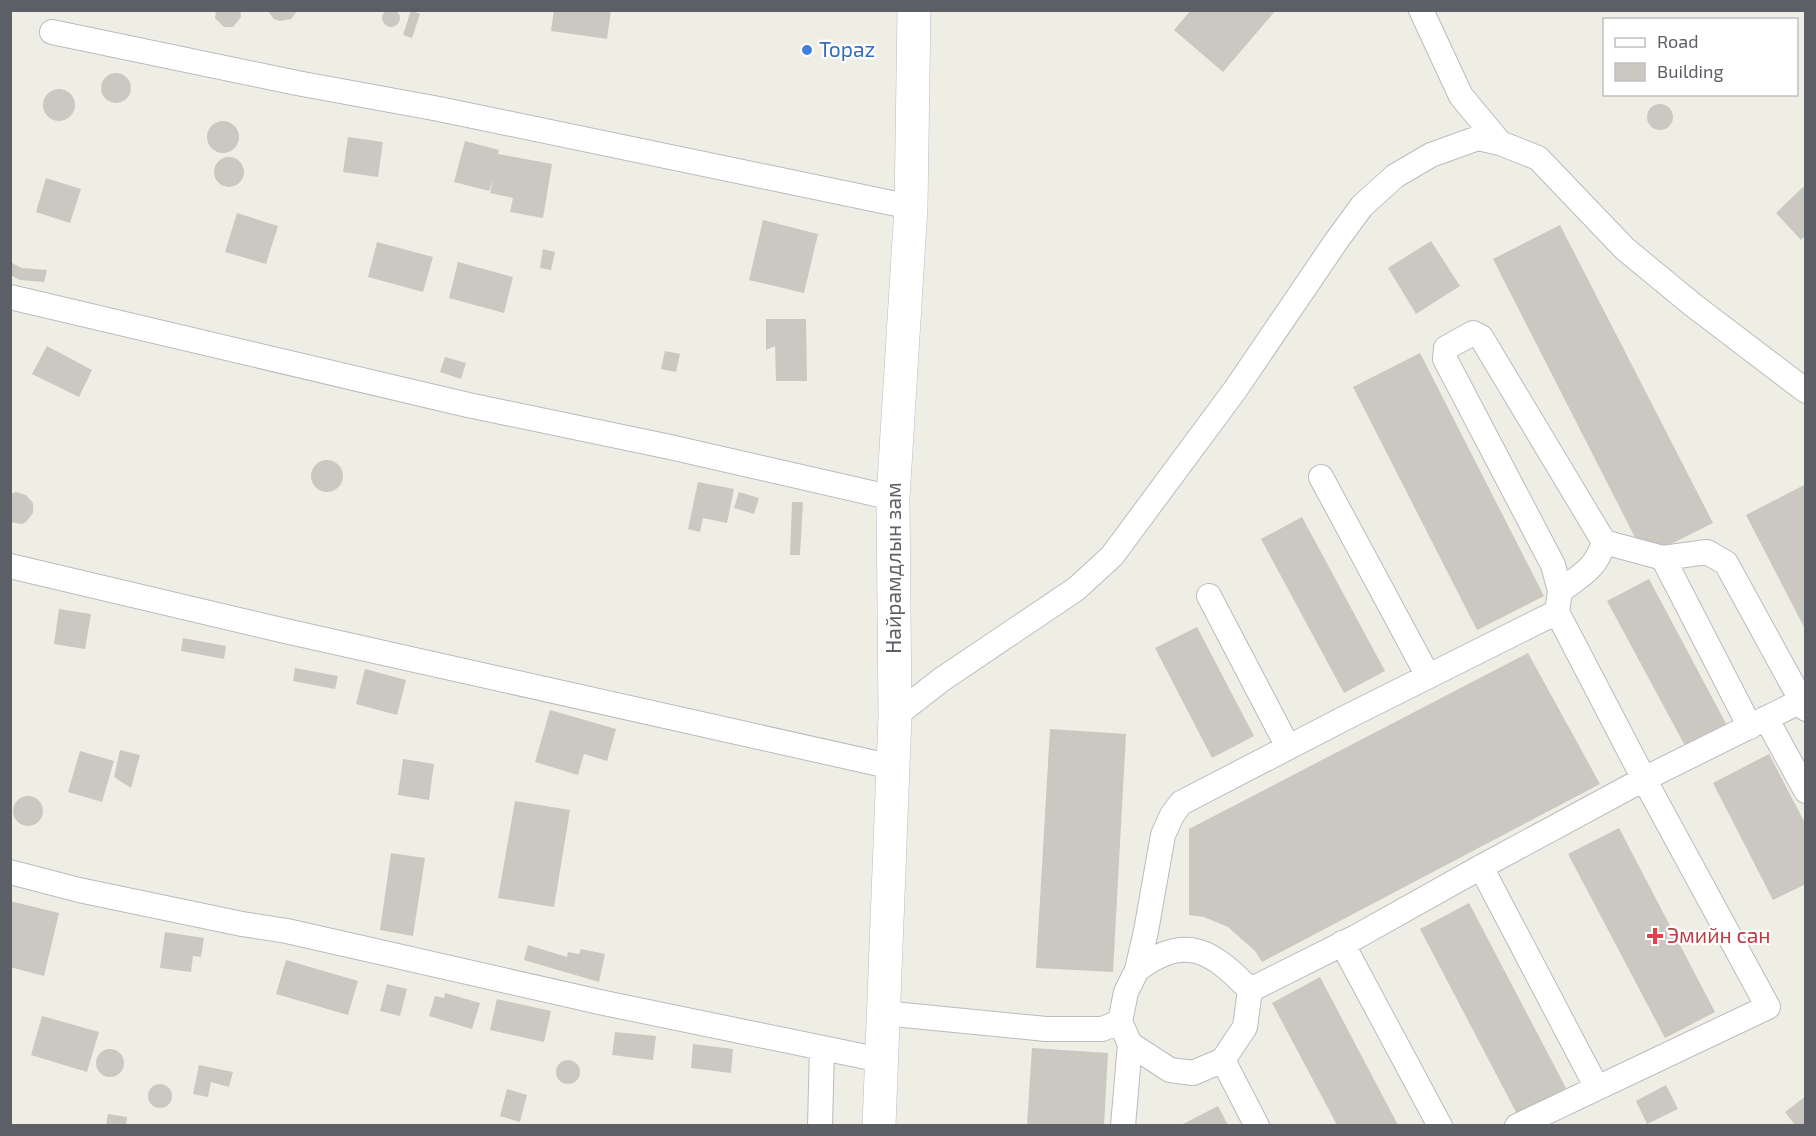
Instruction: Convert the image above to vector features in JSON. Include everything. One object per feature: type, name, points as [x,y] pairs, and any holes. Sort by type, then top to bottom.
[{"type":"main road","name":"Найрамдлын зам","points":[[879,1125],[895,716],[893,498],[911,207],[914,10]]},
{"type":"street","points":[[1422,10],[1461,96],[1500,143]]},
{"type":"street","points":[[52,32],[297,83],[440,109],[911,207]]},
{"type":"street","points":[[895,716],[941,680],[1076,589],[1112,556],[1235,390],[1362,206],[1395,176],[1431,155],[1478,138],[1500,143],[1538,158],[1625,249],[1693,305],[1806,391]]},
{"type":"street","points":[[10,297],[468,405],[670,447],[893,498]]},
{"type":"street","points":[[1250,990],[1342,943],[1644,779],[1758,723],[1803,705],[1726,563],[1707,552],[1663,558],[1604,542],[1481,338],[1473,333],[1446,348],[1444,359],[1553,565],[1558,601],[1644,779],[1768,1007],[1517,1125]]},
{"type":"street","points":[[1321,477],[1428,676]]},
{"type":"street","points":[[1123,1125],[1130,1044],[1120,1022],[1128,985],[1137,970],[1163,835],[1172,815],[1186,799],[1428,676],[1558,601],[1592,568],[1604,542]]},
{"type":"street","points":[[1663,558],[1758,723],[1806,791]]},
{"type":"street","points":[[10,566],[281,630],[893,767]]},
{"type":"street","points":[[1209,596],[1288,747]]},
{"type":"street","points":[[1481,867],[1598,1088]]},
{"type":"street","points":[[10,872],[79,890],[286,931],[604,1003],[881,1060]]},
{"type":"street","points":[[1342,943],[1440,1125]]},
{"type":"street","points":[[1137,970],[1166,953],[1190,950],[1205,953],[1227,966],[1250,990]]},
{"type":"street","points":[[1130,1044],[1170,1070],[1193,1073],[1223,1060],[1245,1027],[1250,990]]},
{"type":"street","points":[[883,1012],[1046,1029],[1102,1029],[1120,1022]]},
{"type":"street","points":[[820,1125],[822,1048]]},
{"type":"street","points":[[1223,1060],[1257,1125]]},
{"type":"building","points":[[387,9],[395,9],[400,14],[398,25],[387,27],[382,22],[382,14]]},
{"type":"building","points":[[216,10],[240,10],[241,17],[233,27],[224,27],[215,18]]},
{"type":"building","points":[[267,10],[298,10],[291,19],[280,21],[274,19]]},
{"type":"building","points":[[411,10],[420,14],[412,38],[403,35]]},
{"type":"building","points":[[554,10],[611,10],[607,39],[551,31]]},
{"type":"building","points":[[1191,10],[1276,10],[1223,72],[1174,30]]},
{"type":"building","points":[[116,73],[127,77],[131,88],[127,99],[116,103],[105,99],[101,88],[105,77]]},
{"type":"building","points":[[59,89],[70,94],[75,105],[70,116],[59,121],[48,116],[43,105],[48,94]]},
{"type":"building","points":[[1660,104],[1670,107],[1673,117],[1670,127],[1660,130],[1650,127],[1647,117],[1650,107]]},
{"type":"building","points":[[223,121],[234,126],[239,137],[234,148],[223,153],[212,148],[207,137],[212,126]]},
{"type":"building","points":[[348,137],[383,142],[378,177],[343,172]]},
{"type":"building","points":[[465,141],[499,150],[498,154],[552,164],[543,218],[510,212],[513,198],[490,193],[493,179],[489,191],[454,182]]},
{"type":"building","points":[[229,157],[235,158],[243,166],[243,178],[235,186],[229,187],[223,186],[215,178],[214,172],[215,166],[223,158]]},
{"type":"building","points":[[46,178],[81,189],[70,223],[36,212]]},
{"type":"building","points":[[1803,187],[1806,190],[1806,235],[1801,240],[1776,213]]},
{"type":"building","points":[[237,213],[278,226],[266,264],[225,252]]},
{"type":"building","points":[[763,220],[818,234],[804,293],[749,280]]},
{"type":"building","points":[[1560,225],[1713,523],[1645,557],[1493,259]]},
{"type":"building","points":[[1431,241],[1460,286],[1416,314],[1388,268]]},
{"type":"building","points":[[377,242],[433,257],[423,292],[368,277]]},
{"type":"building","points":[[543,249],[555,252],[551,270],[540,268]]},
{"type":"building","points":[[10,262],[22,268],[47,270],[44,282],[20,280],[10,275]]},
{"type":"building","points":[[458,262],[513,277],[504,313],[449,298]]},
{"type":"building","points":[[766,319],[806,319],[807,381],[776,381],[775,346],[766,350]]},
{"type":"building","points":[[47,346],[92,370],[79,397],[32,374]]},
{"type":"building","points":[[665,351],[680,354],[676,372],[661,369]]},
{"type":"building","points":[[1420,353],[1544,596],[1477,630],[1353,387]]},
{"type":"building","points":[[445,357],[466,363],[461,379],[440,372]]},
{"type":"building","points":[[327,460],[338,465],[343,476],[338,487],[327,492],[316,487],[311,476],[316,465]]},
{"type":"building","points":[[698,482],[734,489],[727,523],[703,518],[700,532],[688,529]]},
{"type":"building","points":[[1806,484],[1806,631],[1746,515]]},
{"type":"building","points":[[16,492],[26,495],[33,503],[33,513],[22,524],[10,522],[10,494]]},
{"type":"building","points":[[739,492],[759,498],[754,514],[734,508]]},
{"type":"building","points":[[792,502],[803,502],[800,555],[790,555]]},
{"type":"building","points":[[1302,517],[1385,671],[1344,693],[1261,539]]},
{"type":"building","points":[[1649,579],[1731,733],[1690,755],[1607,601]]},
{"type":"building","points":[[59,609],[91,614],[85,649],[54,644]]},
{"type":"building","points":[[1197,627],[1254,736],[1212,758],[1155,648]]},
{"type":"building","points":[[183,638],[226,646],[224,659],[181,651]]},
{"type":"building","points":[[1528,653],[1600,784],[1262,962],[1255,951],[1228,927],[1204,917],[1189,915],[1189,829]]},
{"type":"building","points":[[295,668],[338,676],[335,689],[293,681]]},
{"type":"building","points":[[365,669],[406,680],[397,715],[356,704]]},
{"type":"building","points":[[550,710],[616,729],[607,761],[584,754],[578,775],[535,762]]},
{"type":"building","points":[[1050,729],[1126,734],[1113,972],[1036,968]]},
{"type":"building","points":[[120,750],[140,755],[131,788],[114,777]]},
{"type":"building","points":[[80,751],[114,761],[102,802],[68,792]]},
{"type":"building","points":[[1769,754],[1806,825],[1806,884],[1773,900],[1713,783]]},
{"type":"building","points":[[403,759],[434,764],[429,800],[398,795]]},
{"type":"building","points":[[28,796],[39,800],[43,811],[39,822],[28,826],[17,822],[13,811],[17,800]]},
{"type":"building","points":[[515,801],[570,810],[554,907],[498,898]]},
{"type":"building","points":[[1619,828],[1715,1012],[1665,1038],[1568,854]]},
{"type":"building","points":[[391,853],[425,858],[413,936],[380,930]]},
{"type":"building","points":[[10,901],[59,913],[44,976],[10,967]]},
{"type":"building","points":[[1469,903],[1566,1088],[1517,1114],[1420,929]]},
{"type":"building","points":[[165,932],[204,938],[201,957],[193,956],[191,972],[160,968]]},
{"type":"building","points":[[528,945],[567,957],[568,952],[579,954],[581,949],[605,954],[599,982],[524,960]]},
{"type":"building","points":[[286,960],[358,981],[348,1015],[276,994]]},
{"type":"building","points":[[1320,977],[1398,1125],[1337,1125],[1272,1003]]},
{"type":"building","points":[[387,984],[407,989],[400,1016],[380,1011]]},
{"type":"building","points":[[445,993],[480,1003],[472,1029],[429,1016],[435,996],[444,998]]},
{"type":"building","points":[[497,999],[551,1011],[544,1042],[490,1030]]},
{"type":"building","points":[[42,1016],[99,1032],[87,1072],[31,1055]]},
{"type":"building","points":[[615,1032],[656,1036],[653,1060],[612,1055]]},
{"type":"building","points":[[693,1044],[733,1049],[731,1073],[691,1068]]},
{"type":"building","points":[[1032,1048],[1108,1053],[1104,1125],[1027,1125]]},
{"type":"building","points":[[110,1049],[120,1053],[124,1063],[120,1073],[110,1077],[100,1073],[96,1063],[100,1053]]},
{"type":"building","points":[[568,1060],[577,1063],[580,1072],[577,1081],[568,1084],[559,1081],[556,1072],[559,1063]]},
{"type":"building","points":[[199,1065],[233,1072],[229,1087],[211,1082],[208,1097],[193,1094]]},
{"type":"building","points":[[160,1084],[169,1087],[172,1096],[169,1105],[160,1108],[151,1105],[148,1096],[151,1087]]},
{"type":"building","points":[[1666,1085],[1678,1109],[1647,1124],[1636,1101]]},
{"type":"building","points":[[507,1089],[527,1095],[520,1122],[500,1116]]},
{"type":"building","points":[[1806,1096],[1806,1125],[1795,1125],[1785,1112]]},
{"type":"building","points":[[1218,1106],[1228,1125],[1181,1125]]},
{"type":"building","points":[[108,1114],[127,1117],[126,1125],[106,1125]]},
{"type":"place","name":"Topaz","points":[[807,50]]},
{"type":"place","name":"Эмийн сан","points":[[1655,936]]}]
